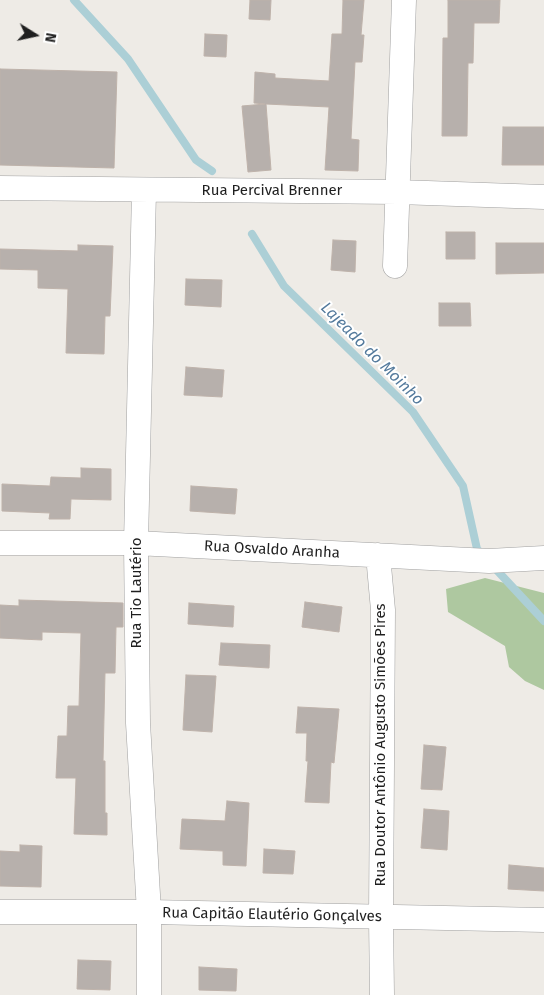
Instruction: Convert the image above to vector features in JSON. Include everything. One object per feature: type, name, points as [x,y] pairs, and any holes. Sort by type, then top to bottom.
[{"type":"street","points":[[394,266],[404,0]]},
{"type":"street","name":"Rua Percival Brenner","points":[[0,188],[144,191],[398,192],[544,197]]},
{"type":"street","name":"Rua Tio Lautério","points":[[144,191],[136,542],[138,723],[149,912],[149,995]]},
{"type":"street","name":"Rua Osvaldo Aranha","points":[[0,543],[136,542],[489,561],[544,558]]},
{"type":"street","name":"Rua Doutor Antônio Augusto Simões Pires","points":[[378,555],[383,610],[382,995]]},
{"type":"street","name":"Rua Capitão Elautério Gonçalves","points":[[0,912],[149,912],[544,920]]},
{"type":"green space","points":[[485,578],[544,593],[544,690],[525,681],[509,667],[505,646],[448,612],[446,589]]},
{"type":"building","points":[[250,0],[271,0],[270,20],[249,19]]},
{"type":"building","points":[[343,0],[364,0],[361,35],[364,35],[362,62],[355,62],[351,139],[359,140],[358,171],[325,170],[329,107],[266,104],[271,170],[248,172],[242,106],[265,104],[254,103],[255,72],[275,74],[275,78],[329,81],[332,34],[342,34]]},
{"type":"building","points":[[448,0],[500,0],[499,23],[474,23],[473,63],[468,63],[467,136],[442,136],[443,38],[448,38]]},
{"type":"building","points":[[205,34],[227,35],[226,57],[204,56]]},
{"type":"building","points":[[0,69],[117,72],[114,168],[0,165]]},
{"type":"building","points":[[503,127],[544,127],[544,165],[502,165]]},
{"type":"building","points":[[446,232],[475,232],[475,259],[446,259]]},
{"type":"building","points":[[333,240],[356,241],[355,272],[331,270]]},
{"type":"building","points":[[496,243],[544,243],[544,273],[496,274]]},
{"type":"building","points":[[78,245],[113,246],[110,316],[105,316],[104,354],[66,353],[68,289],[38,288],[38,270],[0,269],[0,249],[78,251]]},
{"type":"building","points":[[186,279],[222,280],[221,307],[185,305]]},
{"type":"building","points":[[439,303],[470,303],[471,326],[439,326]]},
{"type":"building","points":[[186,367],[224,370],[222,397],[184,395]]},
{"type":"building","points":[[81,468],[111,469],[111,500],[71,499],[70,519],[49,519],[50,513],[2,511],[2,484],[50,486],[51,477],[81,478]]},
{"type":"building","points":[[191,486],[237,489],[235,514],[190,511]]},
{"type":"building","points":[[19,600],[123,603],[123,627],[116,627],[115,673],[105,673],[103,761],[105,761],[107,835],[74,834],[76,778],[56,778],[58,736],[67,736],[68,706],[79,706],[81,633],[42,632],[42,640],[0,638],[0,605],[19,606]]},
{"type":"building","points":[[305,602],[342,607],[339,632],[302,627]]},
{"type":"building","points":[[189,603],[234,606],[233,627],[188,624]]},
{"type":"building","points":[[221,643],[270,645],[269,668],[219,665]]},
{"type":"building","points":[[186,675],[216,676],[212,732],[183,730]]},
{"type":"building","points":[[298,707],[339,709],[334,763],[331,762],[329,803],[305,802],[308,761],[306,761],[307,733],[296,733]]},
{"type":"building","points":[[424,745],[446,747],[442,790],[421,789]]},
{"type":"building","points":[[227,801],[249,803],[246,866],[223,865],[223,851],[180,849],[182,819],[225,821]]},
{"type":"building","points":[[424,809],[449,811],[447,850],[421,848]]},
{"type":"building","points":[[20,845],[42,846],[41,887],[0,886],[0,851],[20,852]]},
{"type":"building","points":[[264,849],[295,851],[293,874],[263,873]]},
{"type":"building","points":[[509,865],[544,868],[544,891],[508,889]]},
{"type":"building","points":[[78,960],[111,961],[110,990],[77,989]]},
{"type":"building","points":[[199,967],[237,969],[236,991],[199,990]]},
{"type":"waterway","name":"Lajeado do Moinho","points":[[74,0],[128,59],[196,160],[212,171]]},
{"type":"waterway","name":"Lajeado do Moinho","points":[[252,234],[284,286],[413,412],[463,486],[477,549],[483,555]]},
{"type":"waterway","name":"Lajeado do Moinho","points":[[492,565],[544,621]]}]
